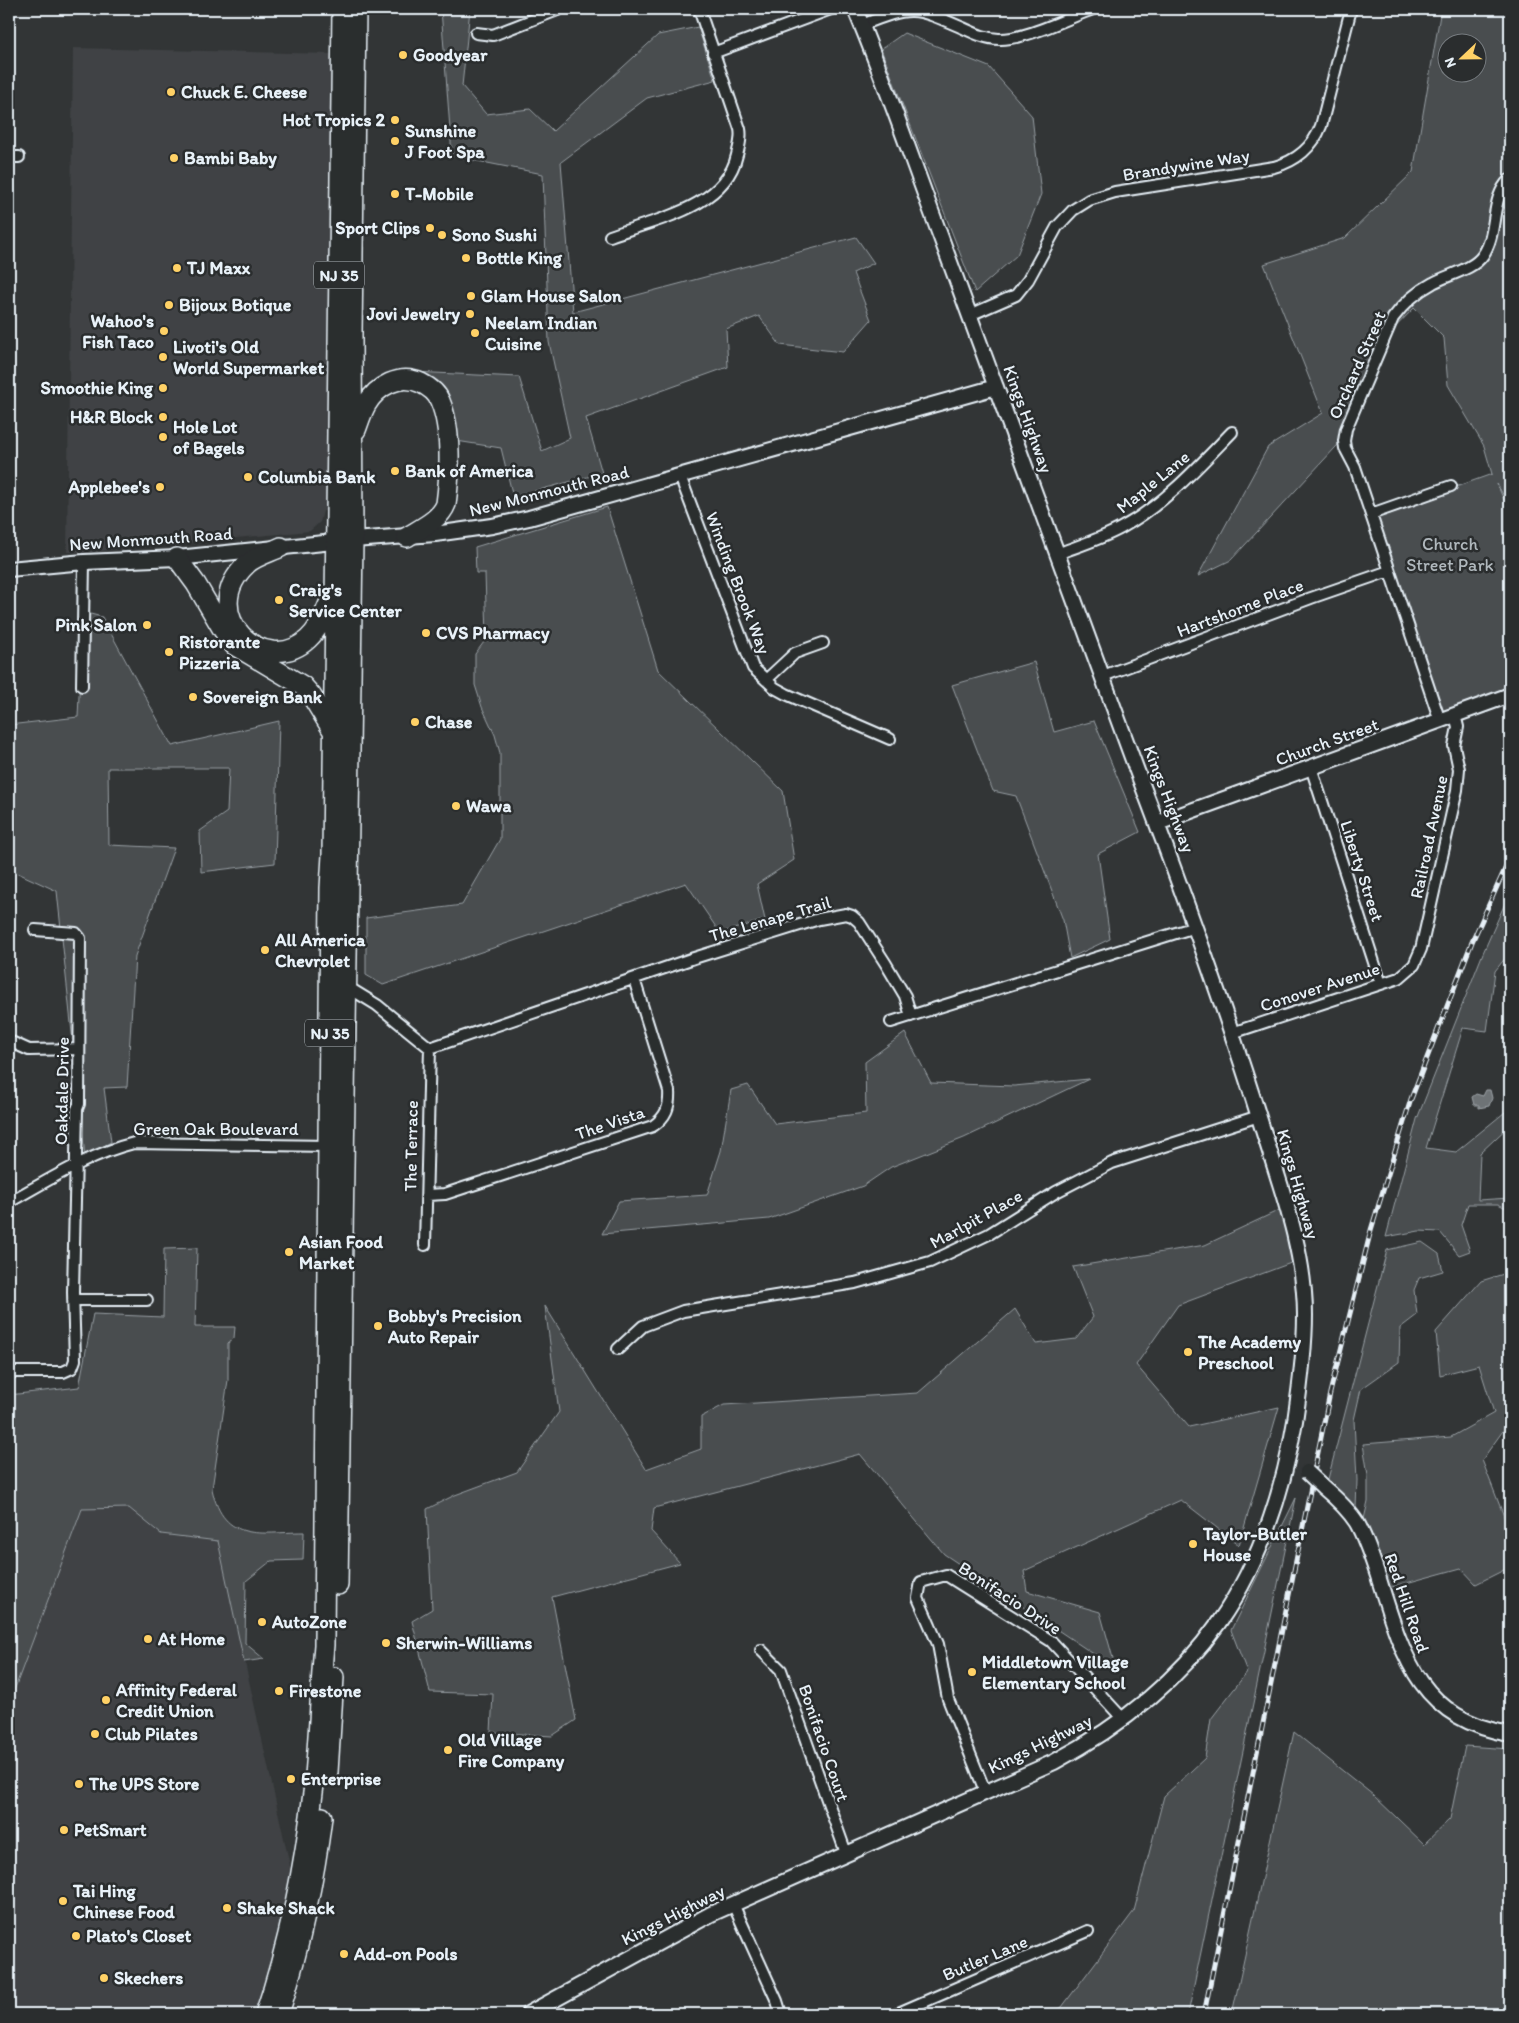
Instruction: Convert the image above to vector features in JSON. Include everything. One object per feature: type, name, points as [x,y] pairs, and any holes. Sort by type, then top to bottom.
[{"type":"highway","name":"NJ 35","points":[[279,2014],[301,1936],[313,1881],[331,1745],[338,1589],[346,986],[342,9]]},
{"type":"highway","name":"NJ 35","points":[[264,2014],[292,1913],[307,1836],[317,1758],[324,1645],[330,1146],[330,888],[335,589],[344,541],[352,438],[356,9]]},
{"type":"highway","points":[[352,438],[366,404],[381,388],[391,383],[399,380],[415,381],[430,389],[440,401],[448,450],[446,504],[444,510],[429,523],[407,537]]},
{"type":"highway","points":[[281,547],[248,562],[233,580],[229,591],[229,612],[232,622],[240,635],[249,642],[268,650],[279,651],[300,645],[320,626],[335,589]]},
{"type":"highway","points":[[177,558],[196,584],[234,645],[303,686],[334,731]]},
{"type":"street","points":[[476,33],[493,35],[560,9]]},
{"type":"street","points":[[610,236],[702,201],[720,188],[732,170],[741,134],[734,107],[713,53],[699,9]]},
{"type":"street","points":[[713,53],[831,9]]},
{"type":"street","name":"Kings Highway","points":[[528,2014],[684,1928],[846,1853],[1054,1762],[1124,1720],[1180,1670],[1222,1618],[1258,1553],[1271,1520],[1287,1460],[1298,1400],[1306,1322],[1298,1251],[1259,1116],[1232,1032],[1158,823],[855,9]]},
{"type":"street","points":[[862,25],[893,13],[916,10],[977,35],[990,39],[1006,39],[1093,9]]},
{"type":"street","name":"Brandywine Way","points":[[970,315],[998,305],[1016,295],[1028,280],[1057,227],[1073,210],[1089,200],[1115,192],[1274,167],[1289,162],[1300,155],[1316,137],[1321,126],[1351,9]]},
{"type":"street","name":"Orchard Street","points":[[1440,721],[1371,514],[1344,441],[1351,413],[1392,318],[1418,291],[1474,264],[1484,254],[1489,241],[1499,195],[1510,179]]},
{"type":"street","name":"New Monmouth Road","points":[[9,569],[84,562],[177,558],[344,541],[407,537],[492,526],[680,476],[996,387]]},
{"type":"street","name":"Maple Lane","points":[[1057,554],[1120,529],[1137,519],[1183,482],[1232,432]]},
{"type":"street","name":"Winding Brook Way","points":[[680,476],[748,659],[758,674],[786,694],[890,739]]},
{"type":"street","points":[[1371,514],[1451,486]]},
{"type":"street","points":[[82,686],[84,562]]},
{"type":"street","name":"Hartshorne Place","points":[[1103,676],[1311,598],[1389,571]]},
{"type":"street","points":[[766,680],[795,653],[823,643]]},
{"type":"street","name":"Church Street","points":[[1158,823],[1510,695]]},
{"type":"street","name":"Railroad Avenue","points":[[1414,965],[1421,950],[1457,790],[1459,769],[1454,746],[1458,727],[1455,715]]},
{"type":"street","name":"Liberty Street","points":[[1311,767],[1382,984]]},
{"type":"street","name":"The Lenape Trail","points":[[430,1048],[498,1023],[819,919],[846,914],[859,922],[886,964],[905,996],[911,1016]]},
{"type":"street","points":[[891,1022],[1195,927]]},
{"type":"street","name":"Oakdale Drive","points":[[9,1369],[13,1372],[63,1372],[72,1368],[75,1360],[73,1296],[80,1049],[80,938],[76,933],[35,930]]},
{"type":"street","name":"Conover Avenue","points":[[1232,1032],[1399,978],[1414,965]]},
{"type":"street","name":"The Vista","points":[[427,1195],[445,1194],[505,1176],[653,1126],[663,1118],[670,1102],[669,1091],[634,979]]},
{"type":"street","points":[[346,986],[377,1005],[430,1048]]},
{"type":"street","points":[[9,1041],[29,1050],[80,1049]]},
{"type":"street","name":"The Terrace","points":[[424,1245],[430,1048]]},
{"type":"street","name":"Marlpit Place","points":[[618,1348],[643,1326],[683,1311],[855,1283],[930,1262],[989,1234],[1056,1192],[1112,1163],[1259,1116]]},
{"type":"street","name":"Green Oak Boulevard","points":[[9,1202],[77,1165],[117,1147],[149,1142],[330,1146]]},
{"type":"street","points":[[73,1296],[147,1300]]},
{"type":"street","name":"Red Hill Road","points":[[1287,1460],[1307,1472],[1347,1510],[1362,1534],[1399,1643],[1408,1663],[1424,1687],[1445,1707],[1462,1718],[1479,1726],[1510,1734]]},
{"type":"street","name":"Bonifacio Drive","points":[[985,1791],[948,1699],[938,1644],[918,1598],[921,1582],[946,1575],[1051,1641],[1124,1720]]},
{"type":"street","name":"Bonifacio Court","points":[[761,1650],[781,1670],[846,1853]]},
{"type":"street","points":[[733,1904],[777,2001],[781,2014]]},
{"type":"street","name":"Butler Lane","points":[[896,2014],[1088,1931]]},
{"type":"shaded area","points":[[73,48],[333,54],[327,511],[323,511],[320,522],[310,531],[91,552],[67,552]]},
{"type":"shaded area","points":[[1486,1090],[1490,1090],[1492,1098],[1489,1106],[1479,1108],[1479,1105],[1474,1105],[1472,1097],[1476,1094],[1483,1096]]},
{"type":"shaded area","points":[[129,1508],[161,1534],[218,1541],[291,1870],[267,1982],[256,2014],[9,2014],[9,1704],[82,1509]]},
{"type":"green space","points":[[441,9],[470,9],[462,86],[486,114],[530,109],[553,131],[658,35],[698,27],[715,80],[647,98],[561,162],[573,312],[856,237],[874,263],[853,273],[871,320],[843,352],[780,345],[759,316],[726,329],[728,367],[586,418],[602,473],[513,497],[501,448],[450,440],[413,372],[519,377],[542,451],[570,438],[549,342],[543,174],[452,156]]},
{"type":"green space","name":"Church Street Park","points":[[1441,9],[1510,9],[1510,507],[1497,484],[1510,514],[1510,693],[1444,719],[1372,517],[1492,474],[1484,446],[1448,385],[1444,338],[1414,308],[1378,345],[1348,434],[1231,560],[1198,576],[1268,447],[1323,413],[1264,264],[1345,238],[1413,172],[1436,38],[1436,82],[1486,82],[1486,32],[1437,32]]},
{"type":"green space","points":[[904,33],[989,67],[1032,116],[1041,194],[1017,255],[975,292],[881,49]]},
{"type":"green space","points":[[607,507],[658,670],[783,791],[794,860],[757,884],[765,920],[720,933],[686,883],[383,985],[366,975],[366,918],[462,905],[500,839],[500,753],[495,735],[482,707],[475,685],[475,654],[487,638],[485,573],[476,573],[475,547]]},
{"type":"green space","points":[[83,612],[102,617],[172,746],[279,721],[275,863],[201,872],[200,831],[227,812],[229,768],[108,768],[109,845],[174,848],[135,956],[127,1087],[104,1088],[111,1142],[85,1156],[57,891],[9,869],[9,725],[78,717]]},
{"type":"green space","points":[[1034,662],[1054,732],[1094,721],[1140,832],[1098,854],[1110,939],[1070,958],[1063,920],[1016,796],[993,791],[952,685]]},
{"type":"green space","points":[[1510,892],[1510,952],[1495,971],[1487,1031],[1463,1028],[1426,1148],[1456,1152],[1510,1108],[1510,1125],[1480,1153],[1478,1200],[1510,1198],[1510,1210],[1498,1204],[1468,1204],[1461,1225],[1470,1251],[1459,1255],[1440,1232],[1419,1231],[1386,1237],[1417,1119],[1483,953]]},
{"type":"green space","points":[[905,1033],[931,1083],[1014,1086],[1089,1079],[964,1138],[891,1167],[863,1186],[769,1219],[602,1234],[619,1201],[707,1195],[721,1151],[731,1090],[748,1085],[775,1124],[866,1113],[865,1062]]},
{"type":"green space","points":[[1286,1207],[1299,1260],[1178,1305],[1136,1365],[1189,1427],[1279,1407],[1239,1545],[1181,1500],[1024,1571],[1027,1591],[1100,1612],[1116,1669],[944,1554],[860,1454],[654,1508],[651,1531],[680,1563],[552,1597],[576,1720],[552,1736],[491,1732],[493,1694],[430,1692],[412,1621],[432,1609],[427,1509],[455,1495],[517,1472],[559,1412],[545,1306],[646,1469],[701,1449],[701,1417],[724,1405],[918,1393],[1015,1309],[1036,1344],[1076,1339],[1093,1317],[1073,1267],[1205,1245]]},
{"type":"green space","points":[[1422,1242],[1439,1254],[1443,1271],[1419,1278],[1414,1290],[1417,1315],[1400,1328],[1399,1362],[1361,1389],[1354,1420],[1357,1480],[1356,1508],[1328,1479],[1387,1250]]},
{"type":"green space","points":[[197,1248],[195,1327],[235,1327],[234,1338],[228,1343],[228,1380],[212,1489],[218,1507],[225,1519],[235,1527],[246,1531],[259,1533],[304,1532],[303,1560],[271,1561],[246,1581],[245,1643],[264,1659],[244,1662],[218,1541],[161,1534],[129,1508],[82,1509],[9,1704],[9,1395],[79,1387],[93,1314],[163,1317],[164,1249]]},
{"type":"green space","points":[[1510,1272],[1510,1421],[1482,1460],[1510,1532],[1510,1567],[1476,1584],[1461,1568],[1388,1588],[1364,1519],[1368,1502],[1368,1475],[1363,1444],[1451,1437],[1494,1413],[1479,1365],[1440,1375],[1436,1332],[1481,1281]]},
{"type":"green space","points":[[1296,1498],[1188,2014],[1051,2014],[1062,2007],[1134,1911],[1164,1796],[1205,1758],[1211,1719],[1247,1672],[1231,1630]]},
{"type":"green space","points":[[1294,1732],[1373,1795],[1424,1844],[1450,1819],[1465,1746],[1510,1749],[1510,2014],[1232,2014]]},
{"type":"railway","points":[[1204,2014],[1330,1393],[1371,1230],[1411,1099],[1472,942],[1510,858]]},
{"type":"place","name":"Goodyear","points":[[403,55]]},
{"type":"place","name":"Chuck E. Cheese","points":[[171,92]]},
{"type":"place","name":"Hot Tropics 2","points":[[395,120]]},
{"type":"place","name":"Sunshine J Foot Spa","points":[[395,141]]},
{"type":"place","name":"Bambi Baby","points":[[174,158]]},
{"type":"place","name":"T-Mobile","points":[[395,194]]},
{"type":"place","name":"Sport Clips","points":[[430,228]]},
{"type":"place","name":"Sono Sushi","points":[[442,235]]},
{"type":"place","name":"Bottle King","points":[[466,258]]},
{"type":"place","name":"TJ Maxx","points":[[177,268]]},
{"type":"place","name":"Glam House Salon","points":[[471,296]]},
{"type":"place","name":"Bijoux Botique","points":[[169,305]]},
{"type":"place","name":"Jovi Jewelry","points":[[470,314]]},
{"type":"place","name":"Wahoo's Fish Taco","points":[[164,331]]},
{"type":"place","name":"Neelam Indian Cuisine","points":[[475,333]]},
{"type":"place","name":"Livoti's Old World Supermarket","points":[[163,357]]},
{"type":"place","name":"Smoothie King","points":[[163,388]]},
{"type":"place","name":"H&R Block","points":[[163,417]]},
{"type":"place","name":"Hole Lot of Bagels","points":[[163,437]]},
{"type":"place","name":"Bank of America","points":[[395,471]]},
{"type":"place","name":"Columbia Bank","points":[[248,477]]},
{"type":"place","name":"Applebee's","points":[[160,487]]},
{"type":"place","name":"Craig's Service Center","points":[[279,600]]},
{"type":"place","name":"Pink Salon","points":[[147,625]]},
{"type":"place","name":"CVS Pharmacy","points":[[426,633]]},
{"type":"place","name":"Ristorante Pizzeria","points":[[169,652]]},
{"type":"place","name":"Sovereign Bank","points":[[193,697]]},
{"type":"place","name":"Chase","points":[[415,722]]},
{"type":"place","name":"Wawa","points":[[456,806]]},
{"type":"place","name":"All America Chevrolet","points":[[265,950]]},
{"type":"place","name":"Asian Food Market","points":[[289,1252]]},
{"type":"place","name":"Bobby's Precision Auto Repair","points":[[378,1326]]},
{"type":"place","name":"The Academy Preschool","points":[[1188,1352]]},
{"type":"place","name":"Taylor-Butler House","points":[[1193,1544]]},
{"type":"place","name":"AutoZone","points":[[262,1622]]},
{"type":"place","name":"At Home","points":[[148,1639]]},
{"type":"place","name":"Sherwin-Williams","points":[[386,1643]]},
{"type":"place","name":"Middletown Village Elementary School","points":[[972,1672]]},
{"type":"place","name":"Firestone","points":[[279,1691]]},
{"type":"place","name":"Affinity Federal Credit Union","points":[[106,1700]]},
{"type":"place","name":"Club Pilates","points":[[95,1734]]},
{"type":"place","name":"Old Village Fire Company","points":[[448,1750]]},
{"type":"place","name":"Enterprise","points":[[291,1779]]},
{"type":"place","name":"The UPS Store","points":[[79,1784]]},
{"type":"place","name":"PetSmart","points":[[64,1830]]},
{"type":"place","name":"Tai Hing Chinese Food","points":[[63,1901]]},
{"type":"place","name":"Shake Shack","points":[[227,1908]]},
{"type":"place","name":"Plato's Closet","points":[[76,1936]]},
{"type":"place","name":"Add-on Pools","points":[[344,1954]]},
{"type":"place","name":"Skechers","points":[[104,1978]]}]
